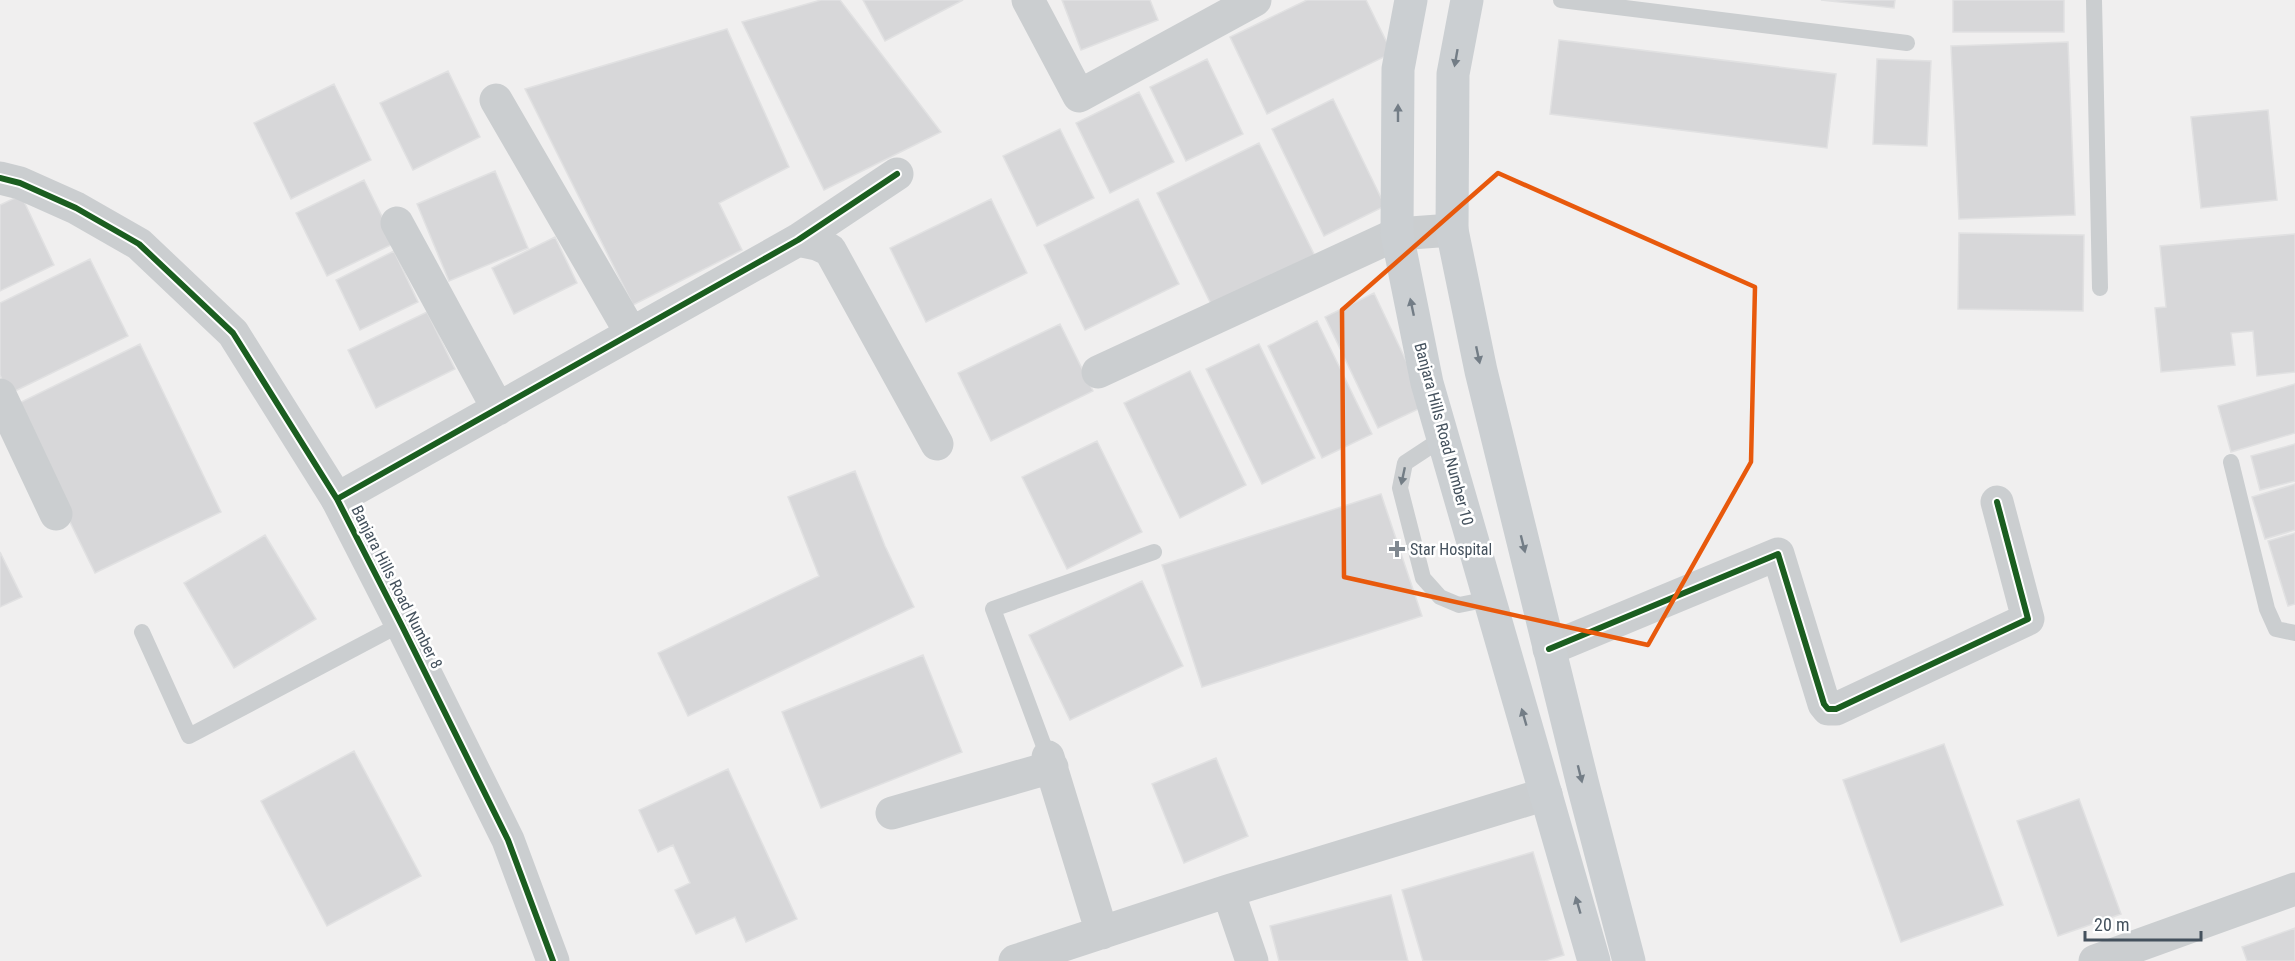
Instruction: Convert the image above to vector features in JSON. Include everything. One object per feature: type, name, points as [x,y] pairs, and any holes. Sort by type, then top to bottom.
[{"type":"main road","name":"Banjara Hills Road Number 10","points":[[1411,0],[1398,69],[1397,234],[1427,382],[1594,961]]},
{"type":"main road","points":[[1467,0],[1453,74],[1452,230],[1481,371],[1629,961]]},
{"type":"street","points":[[1028,0],[1079,96],[1255,0]]},
{"type":"street","points":[[496,100],[631,333]]},
{"type":"street","points":[[337,500],[798,240],[897,174]]},
{"type":"street","name":"Banjara Hills Road Number 8","points":[[0,178],[20,183],[76,208],[139,244],[233,333],[337,500],[401,624],[508,840],[553,961]]},
{"type":"street","points":[[397,223],[498,409]]},
{"type":"street","points":[[1098,372],[1397,234],[1452,230]]},
{"type":"street","points":[[798,240],[830,250],[937,444]]},
{"type":"street","points":[[0,394],[56,514]]},
{"type":"street","points":[[1549,649],[1778,554],[1824,704],[1828,709],[1836,709],[2028,619],[1997,502]]},
{"type":"street","points":[[892,813],[1050,762],[1102,933]]},
{"type":"street","points":[[1015,961],[1228,891],[1546,794]]},
{"type":"street","points":[[2095,961],[2295,889]]},
{"type":"street","points":[[1228,891],[1252,961]]},
{"type":"lane","points":[[1561,0],[1907,43]]},
{"type":"lane","points":[[2094,0],[2100,288]]},
{"type":"lane","points":[[1443,438],[1405,463],[1400,488],[1424,578],[1440,597],[1459,605],[1489,599]]},
{"type":"lane","points":[[2231,462],[2268,609],[2276,629],[2295,633]]},
{"type":"lane","points":[[1050,762],[993,609],[1154,552]]},
{"type":"lane","points":[[142,632],[189,736],[401,624]]},
{"type":"highlighted area","points":[[1498,173],[1755,287],[1751,462],[1648,645],[1344,577],[1342,310]]},
{"type":"building","points":[[821,0],[840,0],[941,132],[824,190],[742,22]]},
{"type":"building","points":[[863,0],[963,0],[885,41]]},
{"type":"building","points":[[1062,0],[1150,0],[1158,20],[1081,50]]},
{"type":"building","points":[[1307,0],[1366,0],[1392,53],[1267,114],[1230,37]]},
{"type":"building","points":[[1821,0],[1895,0],[1894,8]]},
{"type":"building","points":[[1953,0],[2064,0],[2064,32],[1953,32]]},
{"type":"building","points":[[727,29],[789,167],[719,203],[742,250],[633,305],[525,89]]},
{"type":"building","points":[[1559,40],[1836,74],[1827,148],[1550,114]]},
{"type":"building","points":[[2068,42],[2075,215],[1959,219],[1951,46]]},
{"type":"building","points":[[1207,59],[1243,134],[1186,161],[1150,87]]},
{"type":"building","points":[[1877,59],[1931,61],[1927,146],[1873,144]]},
{"type":"building","points":[[448,71],[480,137],[413,170],[380,103]]},
{"type":"building","points":[[334,84],[371,160],[291,199],[254,123]]},
{"type":"building","points":[[1139,92],[1174,162],[1110,193],[1076,123]]},
{"type":"building","points":[[1333,99],[1385,206],[1324,236],[1272,129]]},
{"type":"building","points":[[2268,110],[2277,200],[2201,208],[2191,117]]},
{"type":"building","points":[[1060,129],[1094,198],[1037,226],[1003,156]]},
{"type":"building","points":[[1259,143],[1315,256],[1212,306],[1157,193]]},
{"type":"building","points":[[495,171],[528,248],[449,281],[417,204]]},
{"type":"building","points":[[364,180],[395,243],[327,276],[296,213]]},
{"type":"building","points":[[21,195],[54,265],[0,291],[0,205]]},
{"type":"building","points":[[991,199],[1027,273],[926,322],[890,248]]},
{"type":"building","points":[[1138,199],[1179,284],[1085,330],[1044,245]]},
{"type":"building","points":[[1959,233],[2084,235],[2083,311],[1958,309]]},
{"type":"building","points":[[2295,234],[2295,372],[2257,376],[2253,331],[2231,333],[2235,365],[2161,372],[2155,308],[2166,307],[2160,246]]},
{"type":"building","points":[[555,237],[577,283],[514,314],[492,268]]},
{"type":"building","points":[[394,251],[418,302],[360,330],[336,280]]},
{"type":"building","points":[[90,259],[128,336],[9,394],[0,375],[0,303]]},
{"type":"building","points":[[1374,293],[1427,405],[1378,428],[1325,317]]},
{"type":"building","points":[[427,312],[455,369],[376,408],[348,350]]},
{"type":"building","points":[[1317,321],[1372,434],[1322,458],[1268,346]]},
{"type":"building","points":[[1060,324],[1093,391],[991,441],[958,373]]},
{"type":"building","points":[[140,344],[221,512],[95,573],[13,406]]},
{"type":"building","points":[[1259,344],[1315,458],[1262,484],[1206,369]]},
{"type":"building","points":[[1190,371],[1246,485],[1180,518],[1124,403]]},
{"type":"building","points":[[2295,384],[2295,433],[2231,452],[2218,406]]},
{"type":"building","points":[[1097,441],[1142,532],[1067,569],[1022,477]]},
{"type":"building","points":[[2295,444],[2295,481],[2260,490],[2251,456]]},
{"type":"building","points":[[855,471],[885,546],[914,607],[688,716],[658,653],[819,576],[788,497]]},
{"type":"building","points":[[2295,484],[2295,530],[2265,539],[2252,497]]},
{"type":"building","points":[[1381,494],[1422,616],[1202,687],[1162,565]]},
{"type":"building","points":[[2295,533],[2295,604],[2288,606],[2268,541]]},
{"type":"building","points":[[265,535],[316,619],[234,668],[184,583]]},
{"type":"building","points":[[0,552],[22,597],[0,607]]},
{"type":"building","points":[[1142,581],[1183,666],[1070,720],[1029,635]]},
{"type":"building","points":[[923,655],[962,752],[821,808],[782,712]]},
{"type":"building","points":[[1944,744],[2003,905],[1901,942],[1843,780]]},
{"type":"building","points":[[354,751],[421,876],[327,926],[261,801]]},
{"type":"building","points":[[1216,758],[1248,836],[1184,863],[1152,784]]},
{"type":"building","points":[[728,769],[797,919],[746,942],[735,917],[696,934],[675,890],[690,883],[673,845],[658,852],[639,810]]},
{"type":"building","points":[[2079,799],[2121,914],[2058,936],[2017,821]]},
{"type":"building","points":[[1533,852],[1564,955],[1545,961],[1423,961],[1402,890]]},
{"type":"building","points":[[1391,895],[1408,961],[1279,961],[1270,926]]},
{"type":"building","points":[[2295,928],[2295,961],[2247,961],[2242,947]]},
{"type":"cycle path","points":[[337,499],[798,240],[897,174]]},
{"type":"cycle path","points":[[0,178],[20,183],[76,208],[139,244],[233,333],[337,499],[401,624],[508,840],[553,961]]},
{"type":"cycle path","points":[[1549,649],[1778,554],[1824,704],[1828,709],[1836,709],[2028,619],[1997,502]]},
{"type":"place","name":"Star Hospital","points":[[1397,549]]}]
